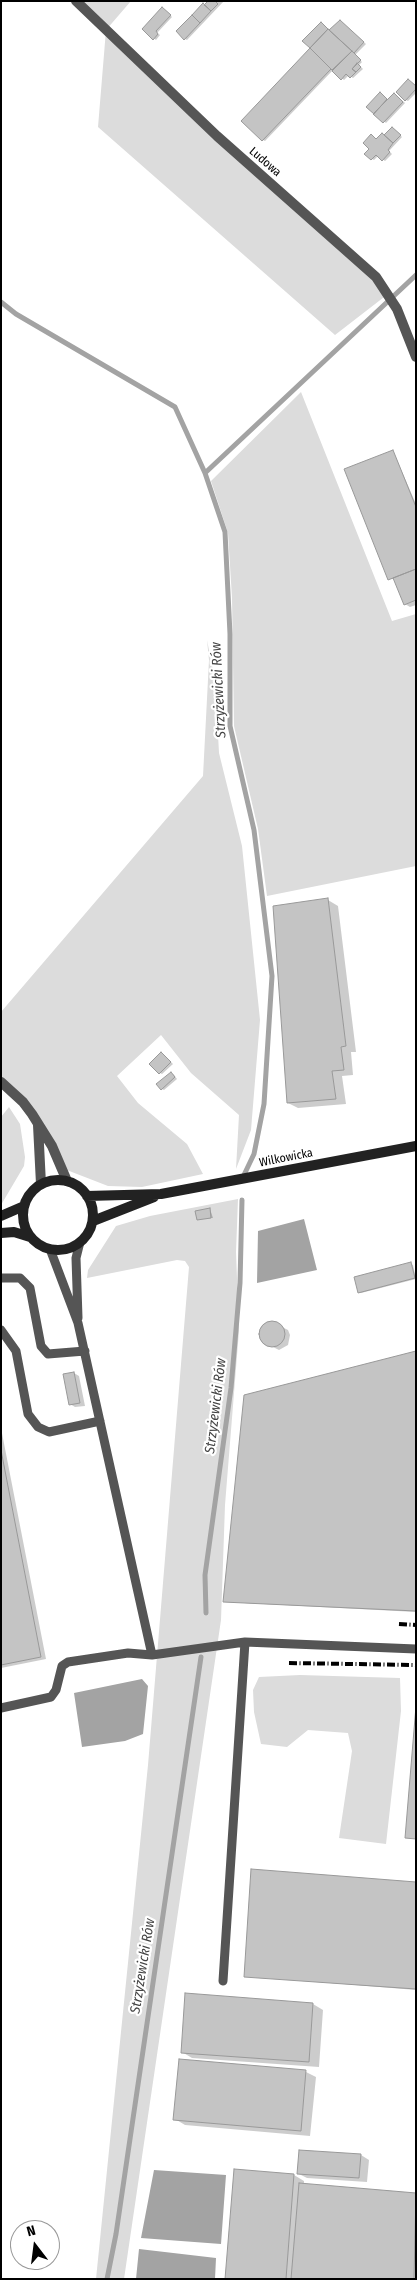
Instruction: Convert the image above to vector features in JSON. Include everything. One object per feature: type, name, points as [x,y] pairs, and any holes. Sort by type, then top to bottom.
[{"type":"main road","name":"Wilkowicka","points":[[88,1196],[161,1194],[416,1146]]},
{"type":"main road","points":[[1,1233],[14,1232],[30,1237],[38,1244],[50,1249],[66,1249],[80,1242],[86,1236],[92,1221],[92,1208],[88,1196],[79,1187],[67,1181],[58,1180],[41,1184],[31,1192],[24,1206],[23,1220],[30,1237]]},
{"type":"main road","name":"Wilkowicka","points":[[92,1221],[161,1194]]},
{"type":"main road","points":[[1,1216],[24,1206]]},
{"type":"street","name":"Ludowa","points":[[76,1],[217,136],[357,260],[382,286],[397,309],[416,357]]},
{"type":"street","points":[[1,1082],[23,1102],[52,1146],[67,1181]]},
{"type":"street","points":[[38,1125],[37,1149],[41,1184]]},
{"type":"lane","points":[[78,1323],[76,1258],[80,1242]]},
{"type":"lane","points":[[50,1249],[78,1323],[152,1655]]},
{"type":"lane","points":[[1,1278],[20,1278],[30,1288],[41,1346],[48,1354],[85,1351]]},
{"type":"lane","points":[[1,1330],[16,1351],[28,1414],[38,1427],[50,1432],[100,1421]]},
{"type":"lane","points":[[223,1981],[245,1642]]},
{"type":"lane","points":[[1,1708],[51,1697],[56,1690],[62,1666],[68,1662],[128,1653],[152,1655],[245,1642],[416,1649]]},
{"type":"shaded area","points":[[76,1],[131,1],[106,30]]},
{"type":"shaded area","points":[[106,30],[388,294],[335,335],[98,127]]},
{"type":"shaded area","points":[[301,392],[392,621],[416,614],[416,866],[267,896],[258,829],[234,726],[232,598],[228,533],[211,481]]},
{"type":"shaded area","points":[[207,640],[215,680],[219,753],[242,846],[260,1020],[251,1130],[236,1169],[239,1115],[191,1073],[161,1035],[117,1076],[138,1103],[187,1144],[203,1174],[142,1187],[108,1186],[59,1167],[52,1146],[1,1082],[1,1012],[203,776],[209,660]]},
{"type":"shaded area","points":[[9,1107],[20,1124],[25,1157],[24,1166],[1,1205],[1,1117]]},
{"type":"shaded area","points":[[238,1199],[236,1252],[239,1331],[225,1505],[221,1620],[124,2279],[96,2279],[148,1765],[189,1267],[185,1261],[177,1260],[87,1278],[88,1270],[116,1226],[150,1216]]},
{"type":"shaded area","points":[[304,1219],[317,1270],[257,1283],[258,1231]]},
{"type":"shaded area","points":[[300,1675],[400,1678],[401,1711],[386,1844],[339,1838],[352,1751],[348,1733],[308,1730],[287,1747],[261,1744],[254,1712],[253,1690],[259,1677]]},
{"type":"shaded area","points":[[142,1679],[148,1686],[143,1734],[125,1741],[82,1747],[74,1693]]},
{"type":"shaded area","points":[[154,2170],[226,2175],[221,2244],[141,2238]]},
{"type":"shaded area","points":[[139,2249],[216,2258],[215,2279],[136,2279]]},
{"type":"building","points":[[208,1],[215,1],[218,4],[211,11],[204,5]]},
{"type":"building","points":[[203,3],[211,11],[200,23],[192,15]]},
{"type":"building","points":[[162,7],[171,15],[156,31],[158,34],[153,40],[142,29]]},
{"type":"building","points":[[192,15],[200,23],[184,40],[176,31]]},
{"type":"building","points":[[340,20],[364,42],[354,53],[329,30]]},
{"type":"building","points":[[321,22],[328,29],[310,48],[302,41]]},
{"type":"building","points":[[328,29],[352,51],[332,70],[310,48]]},
{"type":"building","points":[[310,48],[331,69],[262,141],[241,121]]},
{"type":"building","points":[[352,51],[361,60],[352,69],[356,72],[350,78],[346,74],[341,80],[332,71]]},
{"type":"building","points":[[357,63],[361,67],[356,72],[352,69]]},
{"type":"building","points":[[408,79],[416,86],[416,89],[405,101],[396,92]]},
{"type":"building","points":[[380,92],[387,99],[374,114],[366,107]]},
{"type":"building","points":[[394,93],[403,102],[383,123],[373,114]]},
{"type":"building","points":[[392,127],[401,135],[393,143],[384,135]]},
{"type":"building","points":[[382,133],[393,143],[388,150],[390,152],[382,161],[376,155],[371,160],[364,154],[369,149],[363,143],[371,134],[376,139]]},
{"type":"building","points":[[393,450],[416,507],[416,569],[388,580],[344,469]]},
{"type":"building","points":[[416,569],[416,600],[404,605],[393,578]]},
{"type":"building","points":[[328,898],[346,1046],[341,1047],[344,1070],[332,1071],[336,1099],[287,1103],[273,906]]},
{"type":"building","points":[[161,1052],[171,1062],[159,1074],[149,1064]]},
{"type":"building","points":[[171,1072],[175,1077],[161,1090],[156,1084]]},
{"type":"building","points":[[210,1208],[211,1218],[197,1220],[195,1211]]},
{"type":"building","points":[[411,1262],[415,1278],[358,1293],[354,1277]]},
{"type":"building","points":[[272,1321],[281,1325],[285,1334],[281,1343],[272,1347],[263,1343],[259,1334],[263,1325]]},
{"type":"building","points":[[416,1351],[416,1611],[223,1602],[244,1395]]},
{"type":"building","points":[[74,1372],[80,1403],[69,1405],[63,1374]]},
{"type":"building","points":[[1,1450],[41,1657],[1,1665]]},
{"type":"building","points":[[416,1706],[416,1839],[405,1838]]},
{"type":"building","points":[[251,1869],[416,1882],[416,1989],[244,1977]]},
{"type":"building","points":[[185,1993],[313,2003],[309,2062],[181,2053]]},
{"type":"building","points":[[179,2059],[306,2070],[301,2131],[173,2120]]},
{"type":"building","points":[[299,2150],[361,2154],[359,2178],[297,2174]]},
{"type":"building","points":[[234,2169],[294,2174],[286,2279],[225,2279]]},
{"type":"building","points":[[299,2183],[416,2193],[414,2279],[291,2279]]},
{"type":"waterway","points":[[205,473],[416,275]]},
{"type":"waterway","name":"Strzyżewicki Rów","points":[[1,302],[16,314],[175,407],[205,473],[225,532],[230,634],[230,726],[254,830],[272,976],[264,1104],[254,1154],[243,1177]]},
{"type":"waterway","name":"Strzyżewicki Rów","points":[[206,1613],[205,1575],[231,1388],[240,1283],[242,1200]]},
{"type":"waterway","name":"Strzyżewicki Rów","points":[[107,2279],[116,2234],[201,1657]]},
{"type":"railway","points":[[399,1624],[416,1625]]},
{"type":"railway","points":[[289,1663],[416,1665]]}]
